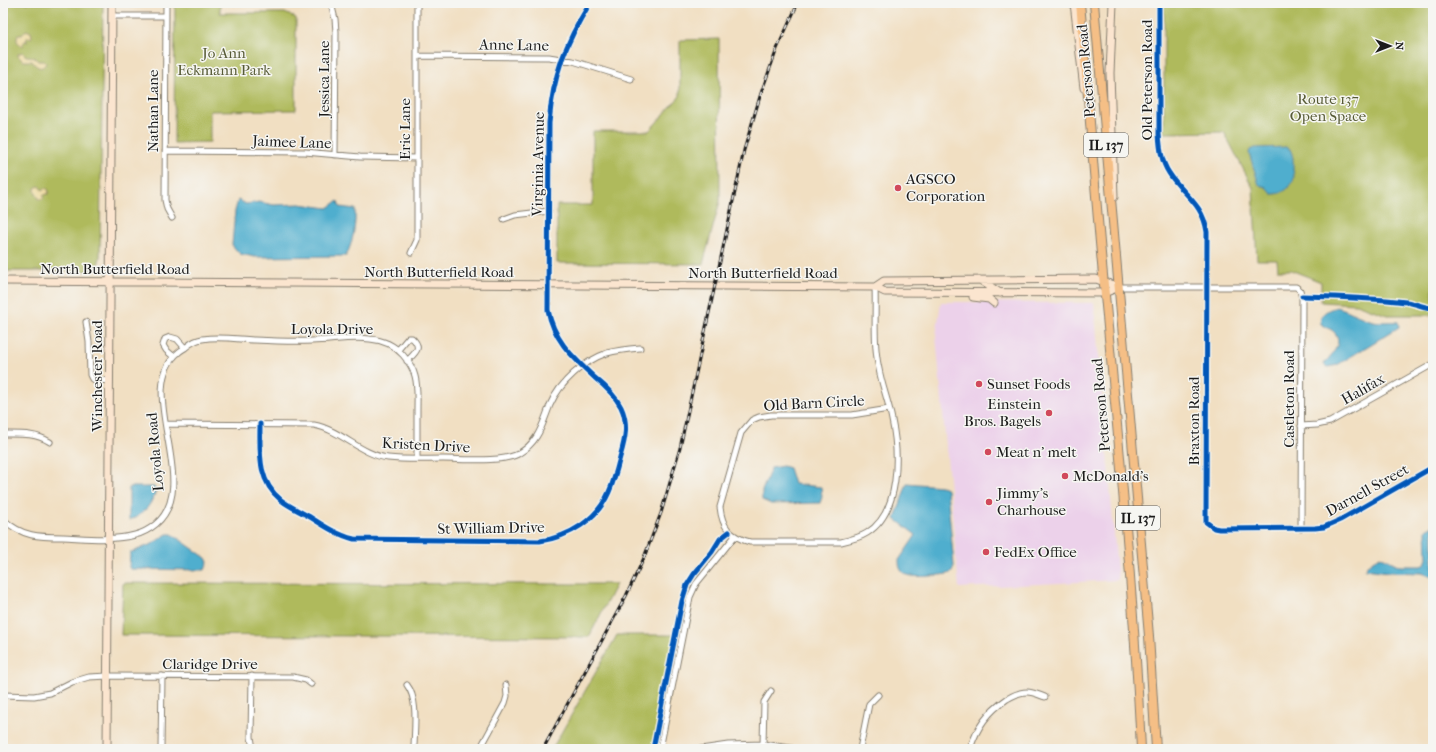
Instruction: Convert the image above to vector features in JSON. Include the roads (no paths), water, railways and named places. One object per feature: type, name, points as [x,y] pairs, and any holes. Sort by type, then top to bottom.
[{"type":"main road","name":"Winchester Road","points":[[108,749],[112,3]]},
{"type":"main road","name":"Peterson Road","points":[[1074,3],[1095,179]]},
{"type":"main road","name":"Peterson Road","points":[[1080,3],[1104,293],[1133,611],[1141,749]]},
{"type":"main road","name":"Peterson Road","points":[[1094,3],[1149,636],[1156,749]]},
{"type":"main road","name":"Peterson Road","points":[[1113,3],[1110,73],[1114,180],[1114,231]]},
{"type":"main road","name":"North Butterfield Road","points":[[875,287],[884,281],[1096,279],[1119,288]]},
{"type":"main road","points":[[980,280],[1000,293]]},
{"type":"main road","name":"North Butterfield Road","points":[[3,281],[548,286],[875,287],[884,292],[1000,293],[1104,293],[1119,288]]},
{"type":"main road","points":[[926,292],[934,295],[989,298],[994,304]]},
{"type":"street","name":"Nathan Lane","points":[[166,3],[165,200],[167,209],[172,218]]},
{"type":"street","name":"Jessica Lane","points":[[331,3],[335,18],[336,32],[335,155]]},
{"type":"street","name":"Eric Lane","points":[[411,253],[417,240],[417,3]]},
{"type":"street","name":"Virginia Avenue","points":[[548,286],[549,123],[554,89],[568,42],[590,3]]},
{"type":"street","name":"Old Peterson Road","points":[[1159,3],[1160,150],[1169,172],[1204,216],[1208,236],[1207,286]]},
{"type":"street","points":[[112,16],[166,16]]},
{"type":"street","name":"Anne Lane","points":[[418,56],[562,58],[631,79]]},
{"type":"street","name":"Jaimee Lane","points":[[165,151],[305,152],[360,157],[417,158]]},
{"type":"street","points":[[504,219],[515,215],[548,211]]},
{"type":"street","name":"St William Drive","points":[[260,424],[261,468],[266,482],[273,492],[282,500],[344,537],[365,540],[540,541],[551,539],[575,530],[593,515],[609,493],[625,440],[625,417],[614,396],[568,352],[550,322],[548,310],[548,286]]},
{"type":"street","name":"North Butterfield Road","points":[[1119,288],[1207,286],[1280,287]]},
{"type":"street","name":"Braxton Road","points":[[1207,286],[1206,522],[1214,528],[1238,529]]},
{"type":"street","name":"Old Barn Circle","points":[[875,287],[876,349],[879,369],[892,419],[896,447],[896,466],[892,495],[888,507],[879,521],[868,532],[841,542],[750,542],[735,536],[724,524],[720,507],[741,433],[752,420],[771,415],[852,415],[889,409]]},
{"type":"street","name":"Castleton Road","points":[[1280,287],[1296,287],[1300,290],[1301,294],[1301,529]]},
{"type":"street","points":[[86,322],[89,342],[90,375],[92,379],[110,381]]},
{"type":"street","points":[[174,357],[163,345],[165,339],[170,337],[177,339],[184,348]]},
{"type":"street","name":"Loyola Drive","points":[[178,352],[193,341],[214,337],[290,341],[366,338],[381,341],[398,350],[407,360],[414,374],[417,392],[417,459]]},
{"type":"street","points":[[398,350],[408,338],[412,338],[416,342],[418,346],[416,351],[407,360]]},
{"type":"street","name":"Kristen Drive","points":[[166,424],[314,425],[322,426],[371,453],[382,457],[417,459],[499,459],[518,454],[535,440],[551,403],[557,392],[569,377],[597,357],[621,350],[640,348]]},
{"type":"street","name":"Loyola Road","points":[[4,522],[24,533],[39,537],[124,538],[142,533],[159,521],[170,503],[173,484],[162,385],[166,369],[178,352]]},
{"type":"street","name":"Halifax","points":[[1301,426],[1330,422],[1433,364]]},
{"type":"street","points":[[3,434],[29,434],[39,436],[50,442]]},
{"type":"street","name":"Darnell Street","points":[[1238,529],[1301,529],[1324,526],[1340,520],[1433,467]]},
{"type":"street","points":[[660,749],[690,597],[696,584],[735,536]]},
{"type":"street","name":"Claridge Drive","points":[[3,695],[34,696],[50,693],[72,682],[89,677],[108,676],[293,677],[306,680],[311,684]]},
{"type":"street","points":[[161,749],[162,676]]},
{"type":"street","points":[[252,676],[251,737],[253,749]]},
{"type":"street","points":[[407,685],[413,697],[414,749]]},
{"type":"street","points":[[480,749],[505,703],[507,696],[506,685]]},
{"type":"street","points":[[763,744],[764,702],[771,691]]},
{"type":"street","points":[[970,749],[981,723],[999,704],[1012,696],[1024,692],[1045,697]]},
{"type":"street","points":[[860,749],[869,704],[878,695]]},
{"type":"street","points":[[701,749],[728,745],[763,744],[797,749]]},
{"type":"water","points":[[1286,147],[1290,149],[1293,157],[1294,179],[1290,187],[1278,194],[1272,194],[1266,187],[1259,185],[1249,153],[1250,150],[1254,148]]},
{"type":"water","points":[[238,200],[246,204],[259,202],[274,205],[300,204],[328,208],[338,201],[340,207],[355,209],[354,233],[346,256],[255,257],[240,254],[232,245],[235,211]]},
{"type":"water","points":[[1337,307],[1373,321],[1398,322],[1399,327],[1337,365],[1329,367],[1325,366],[1324,364],[1335,350],[1338,341],[1335,333],[1321,324],[1320,320],[1325,312]]},
{"type":"water","points":[[783,466],[789,468],[794,484],[821,487],[822,497],[820,503],[771,504],[762,500],[762,491],[771,468]]},
{"type":"water","points":[[907,483],[941,486],[945,487],[947,490],[954,566],[952,572],[948,574],[915,576],[904,573],[900,569],[899,560],[916,535],[895,519]]},
{"type":"water","points":[[129,487],[154,487],[156,491],[152,501],[146,509],[138,516],[129,520]]},
{"type":"water","points":[[1433,525],[1433,577],[1422,573],[1389,572],[1365,569],[1366,566],[1380,556],[1400,566],[1421,566],[1425,564],[1427,558],[1426,529]]},
{"type":"water","points":[[167,534],[172,534],[206,558],[208,562],[205,570],[130,569],[130,553],[152,544]]},
{"type":"railway","points":[[543,749],[626,596],[643,560],[661,513],[680,448],[744,150],[761,93],[777,49],[798,3]]},
{"type":"place","name":"AGSCO Corporation","points":[[898,188]]},
{"type":"place","name":"Sunset Foods","points":[[979,384]]},
{"type":"place","name":"Einstein Bros. Bagels","points":[[1049,413]]},
{"type":"place","name":"Meat n' melt","points":[[988,452]]},
{"type":"place","name":"McDonald's","points":[[1065,476]]},
{"type":"place","name":"Jimmy's Charhouse","points":[[989,502]]},
{"type":"place","name":"FedEx Office","points":[[986,552]]},
{"type":"park label","name":"Jo Ann Eckmann Park","points":[[224,62]]},
{"type":"park label","name":"Route 137 Open Space","points":[[1328,108]]}]
